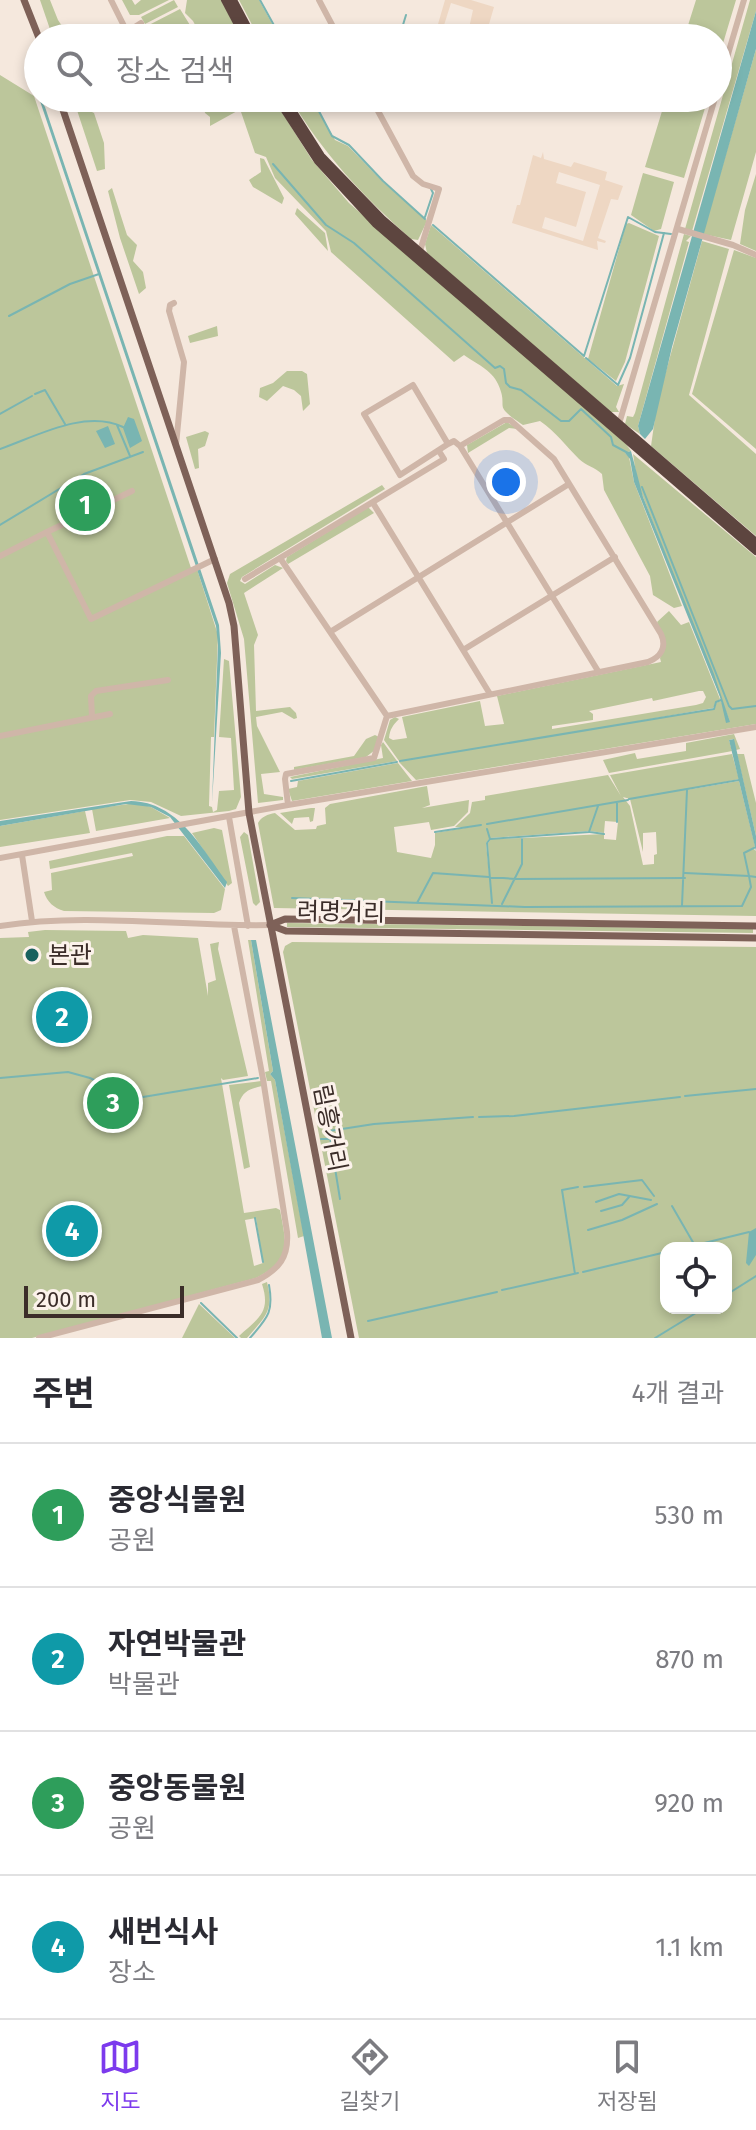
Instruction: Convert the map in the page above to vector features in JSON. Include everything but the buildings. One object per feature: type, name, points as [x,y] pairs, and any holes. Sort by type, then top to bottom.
[{"type":"highway","points":[[225,0],[238,24]]},
{"type":"highway","points":[[233,0],[246,24]]},
{"type":"highway","points":[[285,112],[318,161],[376,224],[633,440],[756,551]]},
{"type":"highway","points":[[293,112],[321,156],[340,178],[619,424],[633,440]]},
{"type":"highway","points":[[643,449],[756,542]]},
{"type":"main road","points":[[24,0],[33,24]]},
{"type":"main road","name":"림흥거리","points":[[64,112],[215,559],[234,626],[249,813],[351,1338]]},
{"type":"main road","name":"려명거리","points":[[270,925],[285,919],[756,926]]},
{"type":"main road","name":"려명거리","points":[[270,925],[286,931],[756,938]]},
{"type":"street","points":[[111,0],[124,24]]},
{"type":"street","points":[[319,0],[332,24]]},
{"type":"street","points":[[732,41],[744,0]]},
{"type":"street","points":[[379,112],[413,176],[423,184],[439,189],[420,251]]},
{"type":"street","points":[[619,424],[681,230],[711,112]]},
{"type":"street","points":[[681,230],[756,255]]},
{"type":"street","points":[[174,303],[169,311],[184,362],[176,449]]},
{"type":"street","points":[[448,444],[413,385],[364,414],[400,475],[454,441],[460,446],[598,671]]},
{"type":"street","points":[[387,716],[648,662],[657,659],[663,649],[661,634],[545,449],[510,420],[504,420],[460,446]]},
{"type":"street","points":[[245,579],[444,459],[439,451]]},
{"type":"street","points":[[330,632],[569,484]]},
{"type":"street","points":[[0,556],[132,491]]},
{"type":"street","points":[[373,503],[490,694]]},
{"type":"street","points":[[47,532],[91,619],[215,559]]},
{"type":"street","points":[[463,650],[615,557]]},
{"type":"street","points":[[280,558],[387,716]]},
{"type":"street","points":[[92,717],[91,696],[96,691],[168,680]]},
{"type":"street","points":[[0,736],[110,714]]},
{"type":"street","points":[[288,805],[286,774],[374,758],[387,716]]},
{"type":"street","points":[[0,858],[288,805],[756,727]]},
{"type":"street","points":[[229,817],[248,926]]},
{"type":"street","points":[[22,855],[32,921]]},
{"type":"street","points":[[0,926],[32,921],[270,925]]},
{"type":"street","points":[[39,1338],[258,1280],[274,1272],[282,1262],[288,1244],[287,1232],[263,1079],[234,926]]},
{"type":"green space","points":[[40,0],[50,0],[61,24],[48,24]]},
{"type":"green space","points":[[122,0],[132,0],[135,5],[141,0],[169,0],[139,15],[130,15]]},
{"type":"green space","points":[[174,0],[178,7],[145,24],[141,17]]},
{"type":"green space","points":[[187,0],[221,0],[234,24],[195,24],[185,13]]},
{"type":"green space","points":[[239,0],[259,0],[272,24],[252,24]]},
{"type":"green space","points":[[696,0],[736,0],[729,24],[688,24]]},
{"type":"green space","points":[[750,0],[756,0],[756,11],[732,94],[732,63]]},
{"type":"green space","points":[[180,9],[189,24],[151,24]]},
{"type":"green space","points":[[756,49],[756,152],[731,240],[703,234]]},
{"type":"green space","points":[[0,75],[24,90],[24,112],[39,112],[192,571],[197,569],[218,635],[209,806],[213,812],[217,810],[219,791],[234,790],[231,738],[219,737],[224,659],[229,661],[241,797],[236,809],[229,811],[181,816],[151,802],[130,800],[0,820]]},
{"type":"green space","points":[[78,112],[94,113],[104,143],[105,169],[97,171]]},
{"type":"green space","points":[[235,112],[210,126],[210,117],[205,113]]},
{"type":"green space","points":[[241,112],[282,112],[312,160],[349,203],[626,444],[631,451],[625,453],[629,457],[634,482],[682,606],[674,608],[653,595],[650,576],[604,490],[602,474],[582,461],[540,421],[523,425],[513,418],[504,409],[498,384],[488,371],[464,355],[454,362],[331,252],[326,231],[275,178],[266,157],[255,153]]},
{"type":"green space","points":[[299,112],[319,112],[335,140],[348,146],[427,221],[418,240],[411,239],[376,206],[316,138]]},
{"type":"green space","points":[[662,112],[704,112],[684,178],[645,167]]},
{"type":"green space","points":[[718,112],[727,112],[692,231],[685,229]]},
{"type":"green space","points":[[260,158],[264,159],[284,198],[282,204],[253,187],[249,180],[261,172]]},
{"type":"green space","points":[[643,173],[674,182],[661,229],[654,231],[631,215]]},
{"type":"green space","points":[[756,174],[756,251],[740,244],[745,210]]},
{"type":"green space","points":[[112,188],[127,235],[137,245],[133,261],[143,272],[146,288],[139,294],[108,191]]},
{"type":"green space","points":[[297,208],[325,233],[328,251],[295,214]]},
{"type":"green space","points":[[626,224],[659,236],[625,362],[616,381],[588,359]]},
{"type":"green space","points":[[431,225],[617,386],[624,384],[616,407],[619,412],[611,412],[427,253],[425,244]]},
{"type":"green space","points":[[684,234],[691,236],[686,241],[689,242],[638,426],[640,434],[625,424],[627,416],[633,417],[635,413]]},
{"type":"green space","points":[[702,241],[729,249],[689,395],[756,454],[756,536],[651,446],[657,404]]},
{"type":"green space","points":[[734,250],[756,258],[756,449],[692,394]]},
{"type":"green space","points":[[217,326],[218,336],[190,343],[188,336]]},
{"type":"green space","points":[[287,371],[307,374],[310,404],[303,411],[301,396],[283,386],[267,401],[259,397],[260,388],[273,383]]},
{"type":"green space","points":[[507,422],[518,429],[509,428],[468,453],[467,445]]},
{"type":"green space","points":[[205,431],[209,433],[205,446],[198,449],[199,468],[195,469],[186,437]]},
{"type":"green space","points":[[633,454],[756,557],[756,724],[416,780],[399,762],[410,759],[399,761],[384,740],[390,720],[395,717],[399,719],[392,727],[389,738],[407,738],[402,717],[480,701],[485,726],[504,724],[497,696],[661,662],[666,644],[657,622],[669,611],[681,625],[689,622],[720,699],[718,702],[721,701],[730,722],[637,480]],"holes":[[[703,691],[706,697],[703,703],[696,705],[552,729],[552,726],[593,720],[593,714],[589,711]],[[716,704],[714,709],[622,724],[713,708]]]},
{"type":"green space","points":[[382,485],[385,489],[240,581],[245,584],[275,565],[283,568],[244,593],[258,635],[254,645],[256,711],[290,707],[297,718],[282,712],[256,717],[257,726],[280,772],[261,774],[264,794],[283,797],[283,800],[258,803],[244,639],[227,583],[230,574]]},
{"type":"green space","points":[[368,507],[374,513],[288,564],[287,557]]},
{"type":"green space","points":[[734,734],[740,749],[736,750],[733,739],[729,740],[732,751],[727,752],[609,773],[603,760],[635,753],[637,759],[686,751],[686,743]]},
{"type":"green space","points":[[375,735],[379,737],[375,750],[366,757],[294,770],[294,767],[354,756],[366,739]]},
{"type":"green space","points":[[383,742],[397,761],[290,777],[383,758]]},
{"type":"green space","points":[[732,754],[739,779],[686,790],[739,781],[756,851],[756,916],[274,908],[258,823],[267,815],[275,813],[295,830],[316,829],[326,824],[325,808],[330,804],[427,786],[430,805],[422,808],[469,800],[468,812],[454,826],[431,830],[429,822],[394,827],[397,852],[431,858],[435,833],[471,827],[455,827],[470,813],[472,802],[485,800],[485,796],[608,775],[621,796],[610,775]],"holes":[[[623,797],[630,799],[643,852],[643,833],[656,832],[654,864],[643,865],[630,806]],[[605,821],[618,822],[616,840],[604,839],[604,834],[523,838],[523,854],[521,838],[491,839],[488,843],[489,873],[486,843],[490,838],[590,831],[604,833]]]},
{"type":"green space","points":[[737,754],[744,754],[756,803],[756,836]]},
{"type":"green space","points":[[398,763],[412,781],[292,801],[288,789],[297,787],[298,781]]},
{"type":"green space","points":[[136,803],[170,818],[96,831],[92,809]]},
{"type":"green space","points":[[315,808],[313,821],[310,822],[309,817],[294,818],[292,824],[280,813]]},
{"type":"green space","points":[[85,811],[90,833],[0,847],[0,826]]},
{"type":"green space","points":[[214,828],[222,830],[232,883],[228,886],[192,833]]},
{"type":"green space","points":[[244,832],[248,835],[260,902],[256,906],[240,837]]},
{"type":"green space","points":[[167,836],[184,836],[225,889],[221,910],[214,913],[64,911],[51,904],[45,896],[44,892],[52,890],[51,873],[133,856],[132,853],[50,869],[49,861]]},
{"type":"green space","points":[[287,923],[753,929],[753,933],[287,927]]},
{"type":"green space","points":[[126,931],[128,938],[143,935],[198,938],[208,996],[208,983],[216,980],[210,944],[219,942],[218,949],[248,1076],[221,1078],[244,1213],[280,1210],[285,1243],[276,1265],[256,1278],[32,1338],[0,1338],[0,938],[29,937],[28,932]],"holes":[[[256,1218],[263,1263],[254,1266],[245,1220]]]},
{"type":"green space","points":[[248,940],[251,940],[273,1071],[270,1074],[275,1080],[304,1236],[298,1238],[271,1081],[267,1081],[265,1072],[269,1071]]},
{"type":"green space","points":[[292,942],[756,947],[756,1338],[359,1338],[283,952],[285,946]]},
{"type":"green space","points":[[261,1081],[262,1086],[248,1091],[239,1103],[250,1167],[244,1169],[229,1085]]},
{"type":"green space","points":[[267,1282],[270,1300],[267,1313],[247,1338],[241,1338],[239,1336],[264,1308],[262,1284]]},
{"type":"green space","points":[[199,1304],[235,1338],[182,1338]]},
{"type":"shaded area","points":[[445,0],[471,0],[494,7],[489,24],[470,24],[473,10],[451,3],[444,24],[438,24]]},
{"type":"shaded area","points":[[543,152],[544,159],[571,167],[574,162],[607,172],[605,180],[623,186],[618,200],[611,199],[598,238],[606,241],[597,241],[598,250],[512,223],[533,155],[541,158]],"holes":[[[559,172],[600,185],[583,241],[542,228],[545,217],[576,227],[586,192],[556,183]]]},
{"type":"water","points":[[756,11],[756,49],[672,347],[653,429],[645,439],[638,426],[727,112],[732,112],[732,95]]},
{"type":"water","points":[[44,112],[47,112],[219,625],[221,653],[212,803],[218,645],[216,626]]},
{"type":"water","points":[[128,417],[134,419],[142,441],[130,448],[123,428]]},
{"type":"water","points":[[108,426],[115,444],[105,448],[96,431]]},
{"type":"water","points":[[631,451],[643,497],[730,722],[726,723],[720,697],[634,482],[630,459],[625,453]]},
{"type":"water","points":[[734,739],[756,836],[756,851],[729,740]]},
{"type":"water","points":[[131,801],[162,809],[187,829],[227,882],[225,888],[170,817],[151,807],[126,804],[0,826],[0,821]]},
{"type":"water","points":[[251,940],[256,940],[332,1338],[322,1338],[275,1080],[270,1074],[273,1071]]},
{"type":"water","points":[[756,1228],[756,1255],[749,1266],[746,1263],[749,1232]]},
{"type":"waterway","points":[[260,0],[273,24]]},
{"type":"waterway","points":[[403,24],[406,15]]},
{"type":"waterway","points":[[319,112],[332,136],[349,145],[425,219]]},
{"type":"waterway","points":[[273,164],[326,225],[354,243],[495,368],[500,366],[504,369],[506,383],[510,387],[521,390],[561,421],[569,421],[581,409],[611,437],[613,445],[628,453]]},
{"type":"waterway","points":[[425,217],[433,193],[431,189]]},
{"type":"waterway","points":[[433,225],[584,356],[628,217],[655,232],[671,234]]},
{"type":"waterway","points":[[586,358],[618,385],[630,358],[664,233]]},
{"type":"waterway","points":[[9,316],[70,284],[99,274]]},
{"type":"waterway","points":[[35,394],[45,390],[65,424]]},
{"type":"waterway","points":[[0,414],[32,396]]},
{"type":"waterway","points":[[0,449],[77,423],[108,422],[123,427]]},
{"type":"waterway","points":[[117,425],[130,456]]},
{"type":"waterway","points":[[0,525],[84,474],[143,452]]},
{"type":"waterway","points":[[642,487],[729,706],[732,709],[756,706]]},
{"type":"waterway","points":[[400,761],[714,709],[716,702],[721,700]]},
{"type":"waterway","points":[[291,781],[397,762]]},
{"type":"waterway","points":[[629,799],[739,780]]},
{"type":"waterway","points":[[682,905],[687,790]]},
{"type":"waterway","points":[[487,824],[628,800]]},
{"type":"waterway","points":[[617,803],[617,822]]},
{"type":"waterway","points":[[487,829],[490,839],[589,832],[598,806]]},
{"type":"waterway","points":[[435,832],[481,825]]},
{"type":"waterway","points":[[590,832],[604,834]]},
{"type":"waterway","points":[[490,839],[487,843],[492,903]]},
{"type":"waterway","points":[[502,904],[522,864],[522,839]]},
{"type":"waterway","points":[[685,873],[749,876],[744,853],[756,847]]},
{"type":"waterway","points":[[417,903],[433,873],[516,879],[685,878]]},
{"type":"waterway","points":[[292,898],[525,907],[742,906],[751,887],[749,876],[756,877]]},
{"type":"waterway","points":[[0,1078],[68,1072],[137,1098],[258,1078]]},
{"type":"waterway","points":[[685,1096],[756,1089]]},
{"type":"waterway","points":[[479,1117],[514,1116],[680,1097]]},
{"type":"waterway","points":[[340,1199],[329,1131],[374,1124],[473,1117]]},
{"type":"waterway","points":[[321,1139],[329,1139]]},
{"type":"waterway","points":[[584,1187],[642,1180],[654,1196]]},
{"type":"waterway","points":[[575,1274],[562,1190],[578,1187]]},
{"type":"waterway","points":[[596,1202],[619,1194],[651,1200]]},
{"type":"waterway","points":[[601,1211],[622,1205],[629,1197]]},
{"type":"waterway","points":[[588,1230],[622,1220],[657,1204]]},
{"type":"waterway","points":[[672,1206],[693,1242]]},
{"type":"waterway","points":[[255,1218],[263,1262]]},
{"type":"waterway","points":[[708,1242],[749,1232]]},
{"type":"waterway","points":[[583,1272],[660,1253]]},
{"type":"waterway","points":[[502,1290],[578,1273]]},
{"type":"waterway","points":[[732,1291],[756,1276]]},
{"type":"waterway","points":[[250,1338],[270,1309],[269,1285]]},
{"type":"waterway","points":[[368,1321],[497,1292]]},
{"type":"waterway","points":[[201,1303],[237,1338]]},
{"type":"waterway","points":[[655,1338],[694,1314]]},
{"type":"place","name":"중앙식물원","points":[[85,505]]},
{"type":"place","name":"본관","points":[[32,955]]},
{"type":"place","name":"자연박물관","points":[[62,1017]]},
{"type":"place","name":"중앙동물원","points":[[113,1103]]},
{"type":"place","name":"새번식사","points":[[72,1231]]}]
